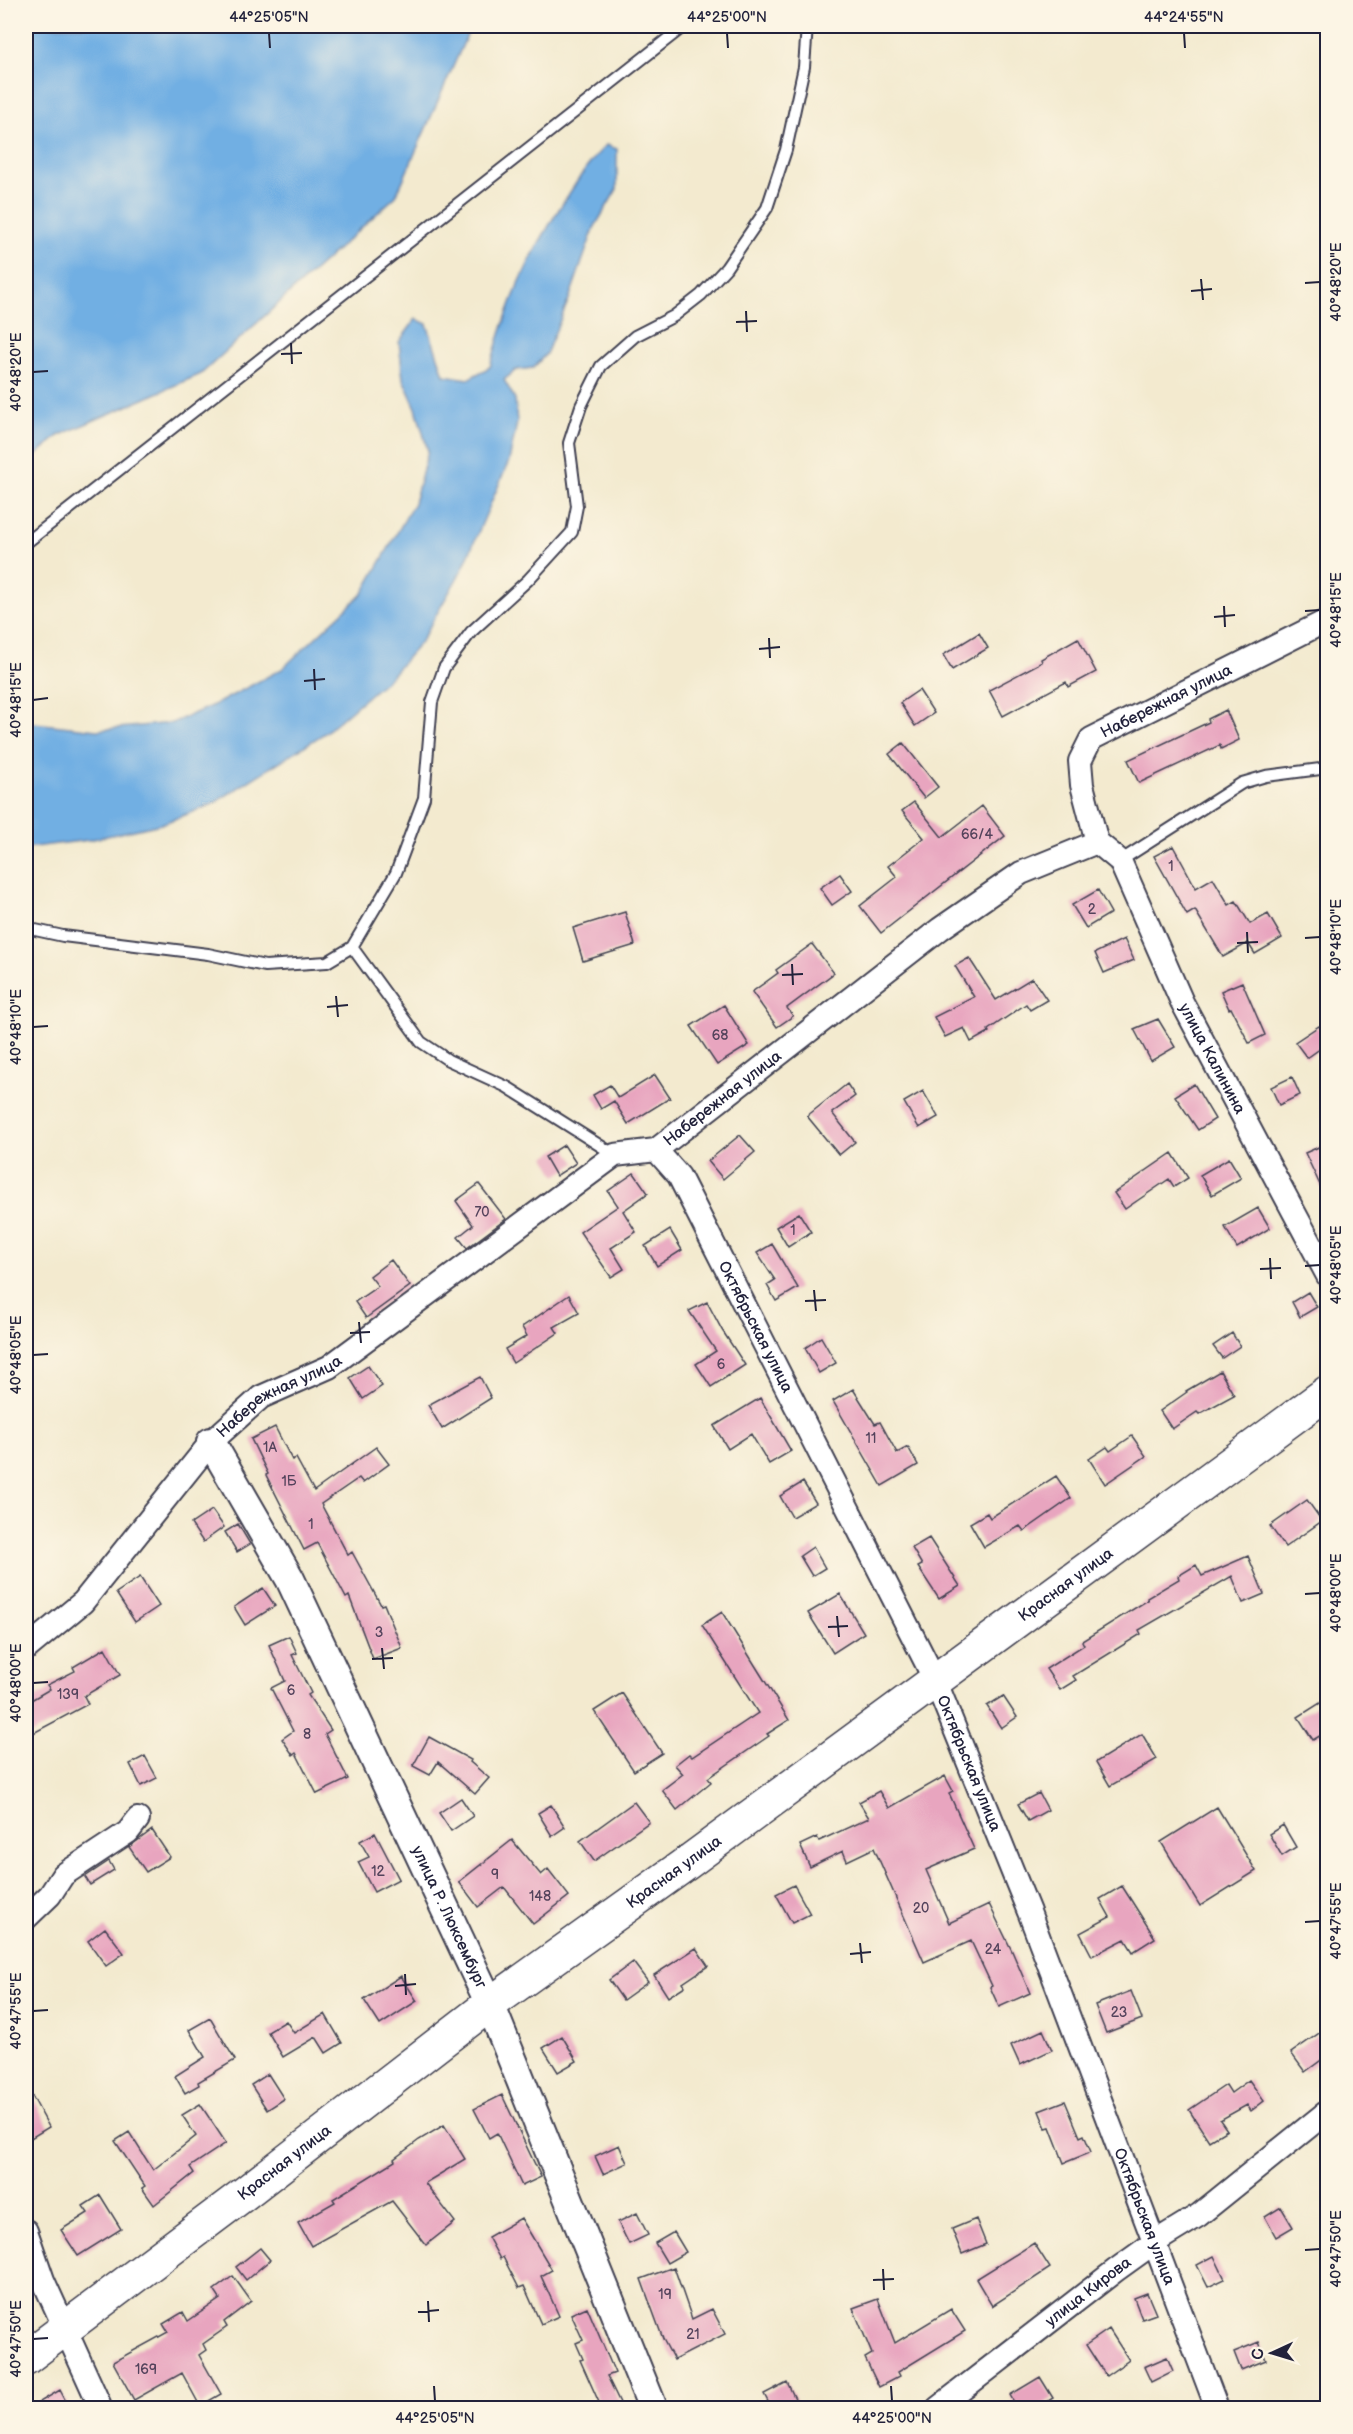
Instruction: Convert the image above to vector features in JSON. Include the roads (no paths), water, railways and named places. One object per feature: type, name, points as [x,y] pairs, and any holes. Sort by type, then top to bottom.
[{"type":"main road","name":"Красная улица","points":[[26,2358],[244,2194],[490,2004],[687,1863],[1328,1392]]},
{"type":"street","name":"Набережная улица","points":[[26,1648],[83,1602],[211,1442],[261,1397],[329,1367],[615,1155],[656,1150],[940,929],[1021,873],[1097,842],[1082,785],[1080,761],[1091,739],[1328,620]]},
{"type":"street","name":"улица Калинина","points":[[1097,842],[1120,861],[1182,1002],[1328,1276]]},
{"type":"street","name":"Октябрьская улица","points":[[656,1150],[679,1176],[935,1680],[1029,1912],[1217,2409]]},
{"type":"street","name":"улица Р. Люксембург","points":[[211,1442],[290,1579],[490,2004],[653,2409]]},
{"type":"street","points":[[26,1918],[50,1894],[63,1875],[128,1832],[138,1818]]},
{"type":"street","name":"улица Кирова","points":[[938,2409],[1155,2242],[1199,2215],[1328,2111]]},
{"type":"street","points":[[26,2231],[43,2280],[101,2409]]},
{"type":"lane","points":[[26,543],[684,26]]},
{"type":"lane","points":[[26,928],[63,936],[208,954],[265,966],[327,962],[352,947],[396,873],[424,798],[432,702],[444,668],[471,632],[528,580],[572,532],[577,506],[569,443],[581,406],[601,366],[635,336],[674,316],[701,295],[726,268],[767,208],[786,150],[804,68],[807,26]]},
{"type":"lane","points":[[1120,861],[1242,783],[1266,776],[1328,768]]},
{"type":"lane","points":[[352,947],[421,1042],[448,1060],[507,1087],[615,1155]]},
{"type":"water","points":[[26,26],[471,26],[396,196],[201,374],[58,436],[26,464]]},
{"type":"water","points":[[606,145],[617,149],[617,189],[594,228],[569,299],[546,354],[533,368],[516,370],[504,380],[515,399],[517,423],[509,461],[463,568],[420,643],[390,677],[325,733],[211,805],[161,824],[89,840],[26,848],[26,722],[97,730],[172,723],[218,703],[282,669],[363,593],[414,503],[428,451],[416,408],[403,379],[399,342],[416,319],[427,324],[444,375],[468,379],[490,367],[520,280],[540,241],[574,185]]}]
